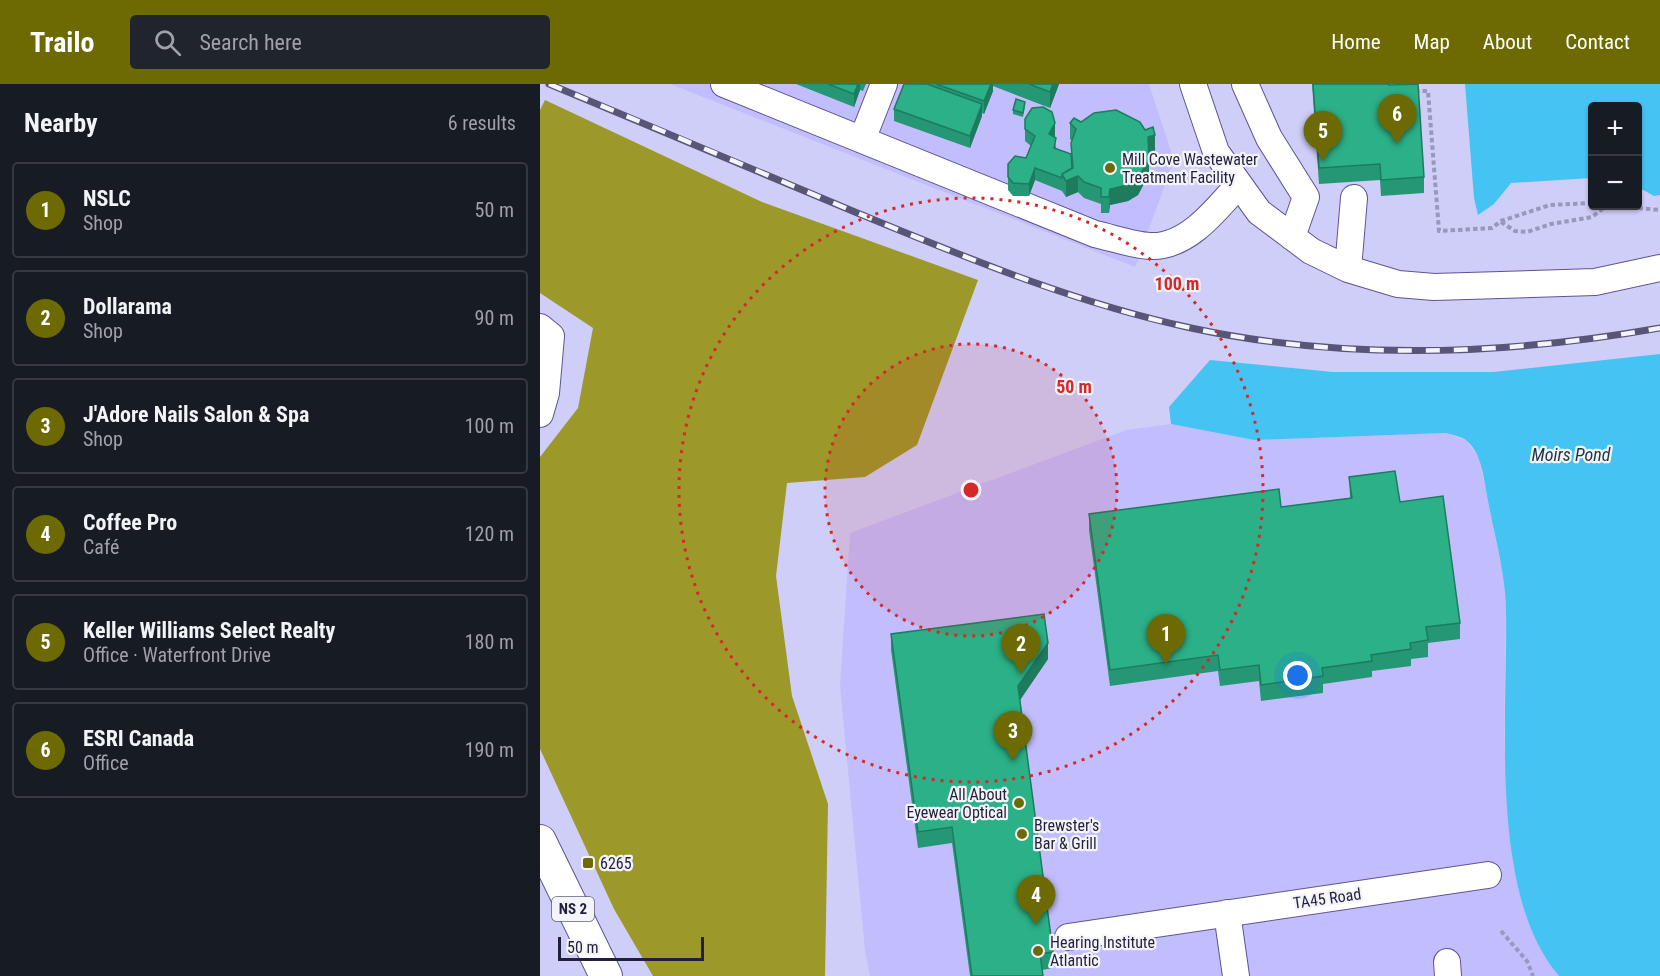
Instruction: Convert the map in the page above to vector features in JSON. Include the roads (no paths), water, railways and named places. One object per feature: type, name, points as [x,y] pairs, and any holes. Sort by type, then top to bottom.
[{"type":"main road","name":"NS 2","points":[[540,841],[606,976]]},
{"type":"street","points":[[724,84],[1095,234],[1150,246],[1168,244],[1194,230],[1239,184]]},
{"type":"street","points":[[862,140],[884,84]]},
{"type":"street","points":[[1193,84],[1216,152],[1259,212],[1311,251],[1348,269],[1398,284],[1434,287],[1595,282],[1660,268]]},
{"type":"street","points":[[1245,84],[1269,138],[1306,197],[1292,237]]},
{"type":"street","points":[[1348,269],[1354,198]]},
{"type":"street","points":[[540,327],[551,336],[546,393],[540,414]]},
{"type":"street","name":"TA45 Road","points":[[1068,937],[1488,874]]},
{"type":"street","points":[[1227,913],[1236,976]]},
{"type":"water","points":[[1465,84],[1660,84],[1660,195],[1654,196],[1642,189],[1642,102],[1588,102],[1588,178],[1511,183],[1494,204],[1478,215],[1474,198]]},
{"type":"water","name":"Moirs Pond","points":[[1660,354],[1660,976],[1559,976],[1536,941],[1521,899],[1512,852],[1505,751],[1506,613],[1504,585],[1482,469],[1472,447],[1463,438],[1446,433],[1254,440],[1171,424],[1169,407],[1210,360],[1333,372],[1493,372]]},
{"type":"railway","points":[[549,84],[855,212],[1020,278],[1105,306],[1191,328],[1249,339],[1366,350],[1485,349],[1602,337],[1660,328]]},
{"type":"place","name":"ESRI Canada","points":[[1397,144]]},
{"type":"place","name":"Keller Williams Select Realty","points":[[1323,161]]},
{"type":"place","name":"Mill Cove Wastewater Treatment Facility","points":[[1110,168]]},
{"type":"place","name":"NSLC","points":[[1166,664]]},
{"type":"place","name":"Dollarama","points":[[1021,674]]},
{"type":"place","name":"J'Adore Nails Salon & Spa","points":[[1013,761]]},
{"type":"place","name":"All About Eyewear Optical","points":[[1019,803]]},
{"type":"place","name":"Brewster's Bar & Grill","points":[[1022,834]]},
{"type":"place","name":"6265","points":[[588,863]]},
{"type":"place","name":"Coffee Pro","points":[[1036,925]]},
{"type":"place","name":"Hearing Institute Atlantic","points":[[1038,951]]}]
